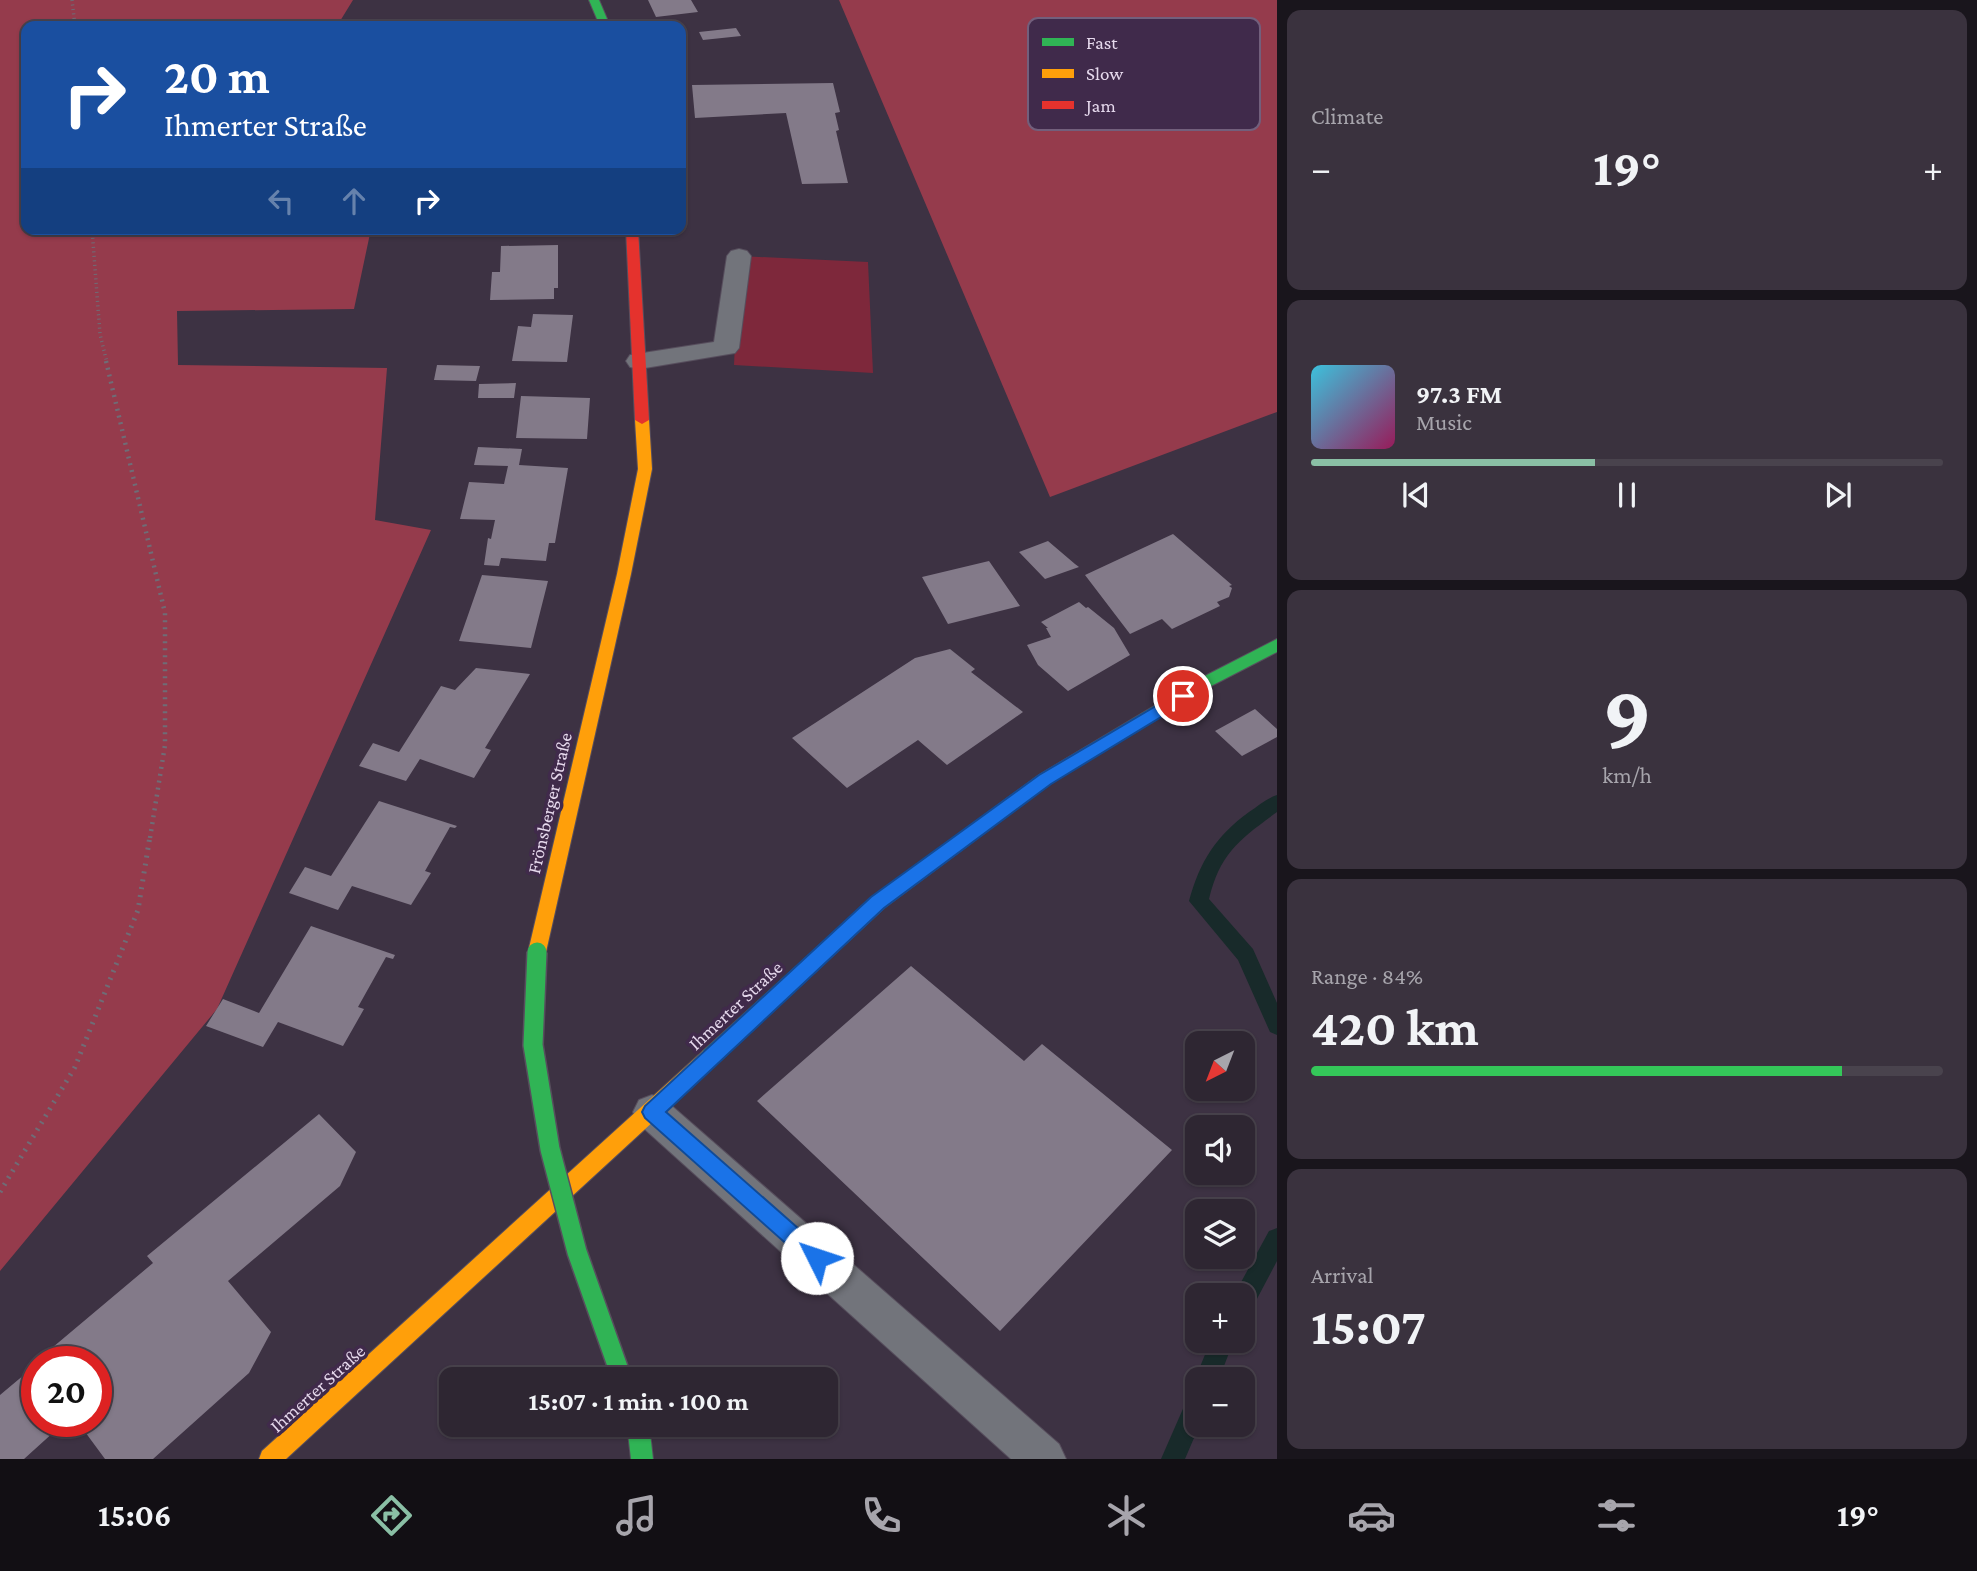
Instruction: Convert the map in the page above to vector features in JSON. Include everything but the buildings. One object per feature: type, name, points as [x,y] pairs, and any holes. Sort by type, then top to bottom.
[{"type":"street","points":[[594,0],[602,21]]},
{"type":"street","name":"Frönsberger Straße","points":[[618,1367],[576,1252],[550,1149],[533,1045],[537,951],[624,573],[645,469],[632,235]]},
{"type":"street","name":"Ihmerter Straße","points":[[270,1459],[652,1112],[878,902],[1045,779],[1206,682],[1277,645]]},
{"type":"street","points":[[640,1437],[642,1459]]},
{"type":"lane","points":[[639,361],[726,348],[739,256]]},
{"type":"lane","points":[[652,1112],[1044,1459]]},
{"type":"path","points":[[72,0],[74,21]]},
{"type":"path","points":[[0,1192],[75,1068],[138,910],[165,745],[165,614],[100,334],[92,235]]},
{"type":"shaded area","points":[[0,0],[353,0],[340,21],[21,21],[21,235],[370,235],[354,309],[177,311],[178,365],[387,368],[375,520],[431,530],[217,1009],[0,1271]]},
{"type":"shaded area","points":[[839,0],[1277,0],[1277,412],[1050,497]]},
{"type":"shaded area","points":[[739,256],[868,262],[873,373],[734,365]]},
{"type":"waterway","points":[[1277,802],[1236,832],[1217,852],[1204,881],[1199,901],[1246,955],[1277,1026]]},
{"type":"waterway","points":[[1253,1283],[1277,1239]]},
{"type":"waterway","points":[[1212,1367],[1218,1353]]},
{"type":"waterway","points":[[1173,1459],[1185,1431]]},
{"type":"traffic: fast","points":[[594,0],[603,21]]},
{"type":"traffic: fast","points":[[710,1057],[878,903],[1045,779],[1206,682],[1277,645]]},
{"type":"traffic: fast","points":[[537,952],[533,1045],[550,1149],[577,1252],[618,1367]]},
{"type":"traffic: fast","points":[[639,1437],[642,1459]]},
{"type":"traffic: slow","points":[[537,952],[624,574],[645,469],[642,420]]},
{"type":"traffic: slow","points":[[270,1459],[710,1057]]},
{"type":"traffic: jam","points":[[632,235],[642,420]]},
{"type":"route","points":[[817,1258],[652,1112],[878,902],[1045,779],[1183,696]]}]
